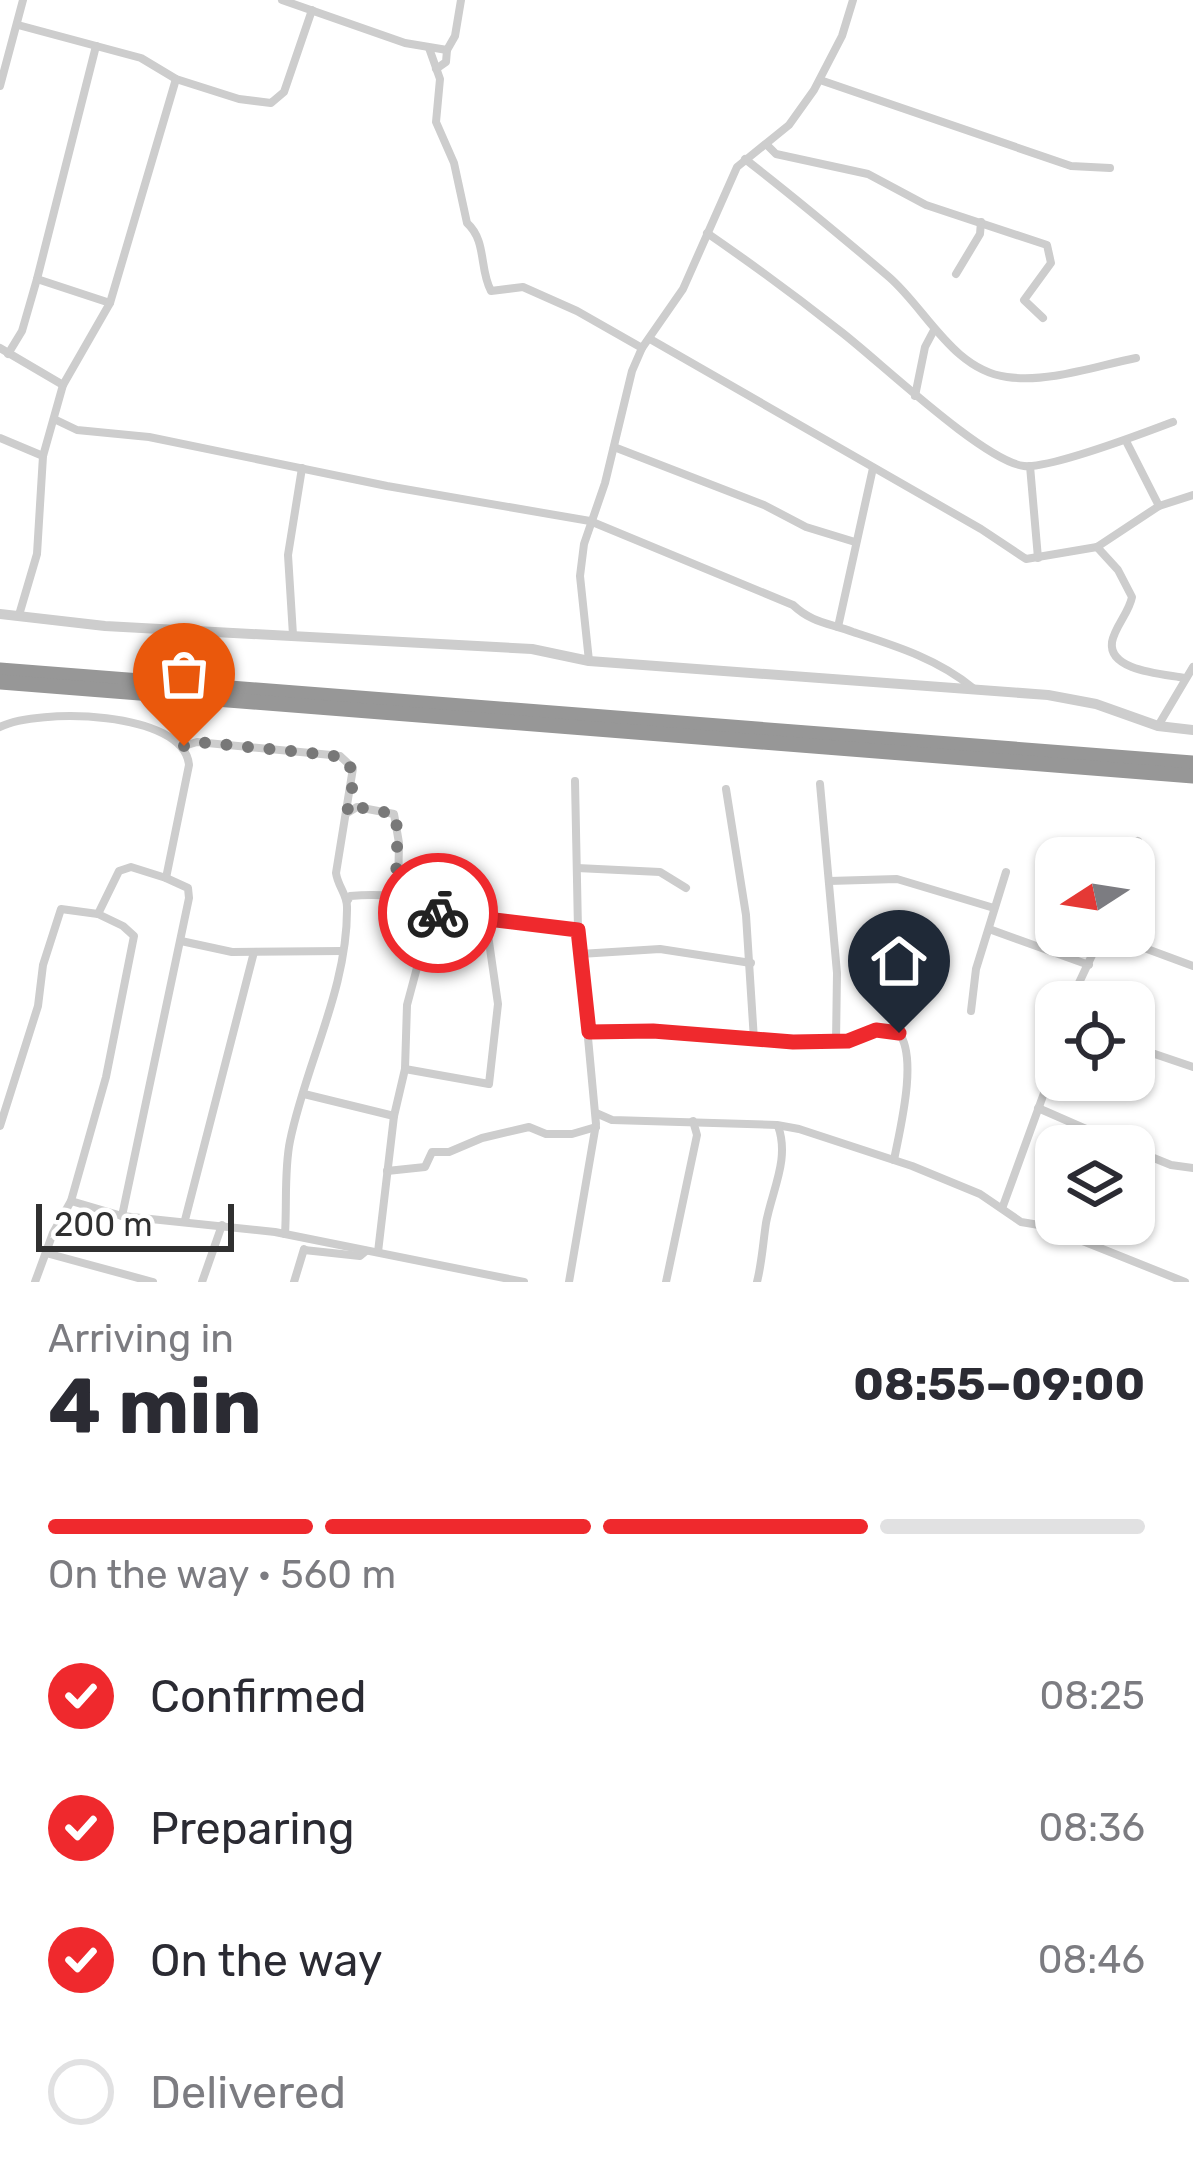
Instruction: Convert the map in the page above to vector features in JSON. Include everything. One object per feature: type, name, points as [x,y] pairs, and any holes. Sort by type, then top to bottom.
[{"type":"highway","points":[[0,670],[1193,763]]},
{"type":"highway","points":[[0,682],[1193,776]]},
{"type":"street","points":[[0,86],[23,0]]},
{"type":"street","points":[[282,0],[447,50]]},
{"type":"street","points":[[436,69],[446,62],[461,0]]},
{"type":"street","points":[[589,661],[580,576],[626,388],[642,348],[683,289],[737,167],[789,124],[820,80],[842,37],[853,0]]},
{"type":"street","points":[[18,25],[141,58],[176,79],[239,99],[271,103],[284,92],[312,10]]},
{"type":"street","points":[[63,386],[4,351],[22,331],[96,46]]},
{"type":"street","points":[[429,48],[440,79],[436,122],[454,163],[467,223],[474,228],[483,253],[491,290],[523,287],[642,348]]},
{"type":"street","points":[[19,615],[37,554],[44,455],[63,386],[110,303],[176,79]]},
{"type":"street","points":[[820,80],[1071,166],[1110,168]]},
{"type":"street","points":[[766,143],[776,154],[868,174],[926,205],[1047,245],[1051,263],[1024,300],[1043,318]]},
{"type":"street","points":[[745,159],[894,282],[934,330],[982,368],[1010,378],[1040,377],[1136,358]]},
{"type":"street","points":[[956,274],[980,234],[981,222]]},
{"type":"street","points":[[707,233],[842,332],[914,396],[1002,458],[1030,466],[1126,441],[1172,422]]},
{"type":"street","points":[[37,279],[110,303]]},
{"type":"street","points":[[914,396],[925,347],[934,330]]},
{"type":"street","points":[[650,339],[981,529],[1018,555],[1037,558],[1097,548],[1159,506],[1193,495]]},
{"type":"street","points":[[54,419],[77,430],[149,437],[590,521],[794,605],[811,622],[838,626],[932,661],[973,688]]},
{"type":"street","points":[[0,438],[44,455]]},
{"type":"street","points":[[1126,441],[1159,506]]},
{"type":"street","points":[[614,447],[718,486],[806,527],[855,542]]},
{"type":"street","points":[[1030,466],[1037,558]]},
{"type":"street","points":[[838,626],[873,468]]},
{"type":"street","points":[[293,635],[288,555],[302,469]]},
{"type":"street","points":[[1097,548],[1118,570],[1132,597],[1112,640],[1114,655],[1139,669],[1185,678]]},
{"type":"street","points":[[0,614],[105,626],[532,649],[589,661],[973,688],[1096,704],[1159,726],[1193,730]]},
{"type":"street","points":[[1159,726],[1193,667]]},
{"type":"street","points":[[0,728],[10,722],[44,719],[130,720],[151,726],[184,746],[189,765],[166,878]]},
{"type":"street","points":[[184,746],[197,742],[340,756],[353,769],[337,873],[348,900]]},
{"type":"street","points":[[569,1282],[596,1130],[578,930],[575,781]]},
{"type":"street","points":[[820,784],[837,973],[836,1042]]},
{"type":"street","points":[[726,789],[751,963],[754,1040]]},
{"type":"street","points":[[347,813],[357,807],[394,814],[398,889],[403,897]]},
{"type":"street","points":[[98,914],[118,871],[131,867],[188,888],[122,1216]]},
{"type":"street","points":[[577,868],[660,872],[686,888]]},
{"type":"street","points":[[971,1012],[976,969],[1006,872]]},
{"type":"street","points":[[829,881],[897,879],[994,908]]},
{"type":"street","points":[[284,1234],[290,1140],[342,951],[348,900],[360,895],[403,897],[417,900],[423,913],[422,949],[407,1005],[405,1069],[394,1116],[378,1252]]},
{"type":"street","points":[[0,1126],[38,1006],[43,964],[61,909],[98,914],[123,926],[134,936],[106,1077],[71,1201],[35,1282]]},
{"type":"street","points":[[423,913],[578,930]]},
{"type":"street","points":[[405,1069],[489,1084],[498,1004],[486,921]]},
{"type":"street","points":[[988,929],[1089,965]]},
{"type":"street","points":[[181,941],[207,949],[254,952],[342,951]]},
{"type":"street","points":[[580,954],[660,949],[751,963]]},
{"type":"street","points":[[185,1220],[254,952]]},
{"type":"street","points":[[1155,952],[1193,966]]},
{"type":"street","points":[[1078,981],[1092,957]]},
{"type":"street","points":[[589,1032],[836,1042],[876,1030],[904,1036],[905,1103],[894,1160]]},
{"type":"street","points":[[1155,1054],[1193,1066]]},
{"type":"street","points":[[304,1094],[394,1116]]},
{"type":"street","points":[[1003,1206],[1041,1101]]},
{"type":"street","points":[[1038,1108],[1076,1125]]},
{"type":"street","points":[[596,1113],[612,1120],[799,1129],[894,1160],[1003,1206],[1021,1222],[1045,1226],[1183,1282]]},
{"type":"street","points":[[386,1171],[425,1167],[432,1152],[449,1152],[529,1127],[546,1134],[572,1134],[596,1130],[612,1120]]},
{"type":"street","points":[[666,1282],[697,1135],[693,1121]]},
{"type":"street","points":[[697,1135],[712,1122]]},
{"type":"street","points":[[758,1282],[783,1141],[777,1125]]},
{"type":"street","points":[[783,1141],[799,1129]]},
{"type":"street","points":[[1155,1159],[1193,1168]]},
{"type":"street","points":[[71,1201],[122,1216],[284,1234],[524,1282]]},
{"type":"street","points":[[202,1282],[222,1225]]},
{"type":"street","points":[[294,1282],[303,1238]]},
{"type":"street","points":[[304,1250],[359,1256],[366,1250]]},
{"type":"street","points":[[46,1252],[153,1282]]},
{"type":"way so far","points":[[184,746],[197,742],[340,756],[348,761],[354,778],[347,813],[357,807],[394,814],[398,889],[403,897],[417,900],[423,913],[438,913]]},
{"type":"route","points":[[438,913],[578,930],[589,1032],[653,1031],[793,1042],[848,1041],[876,1030],[899,1033]]}]
